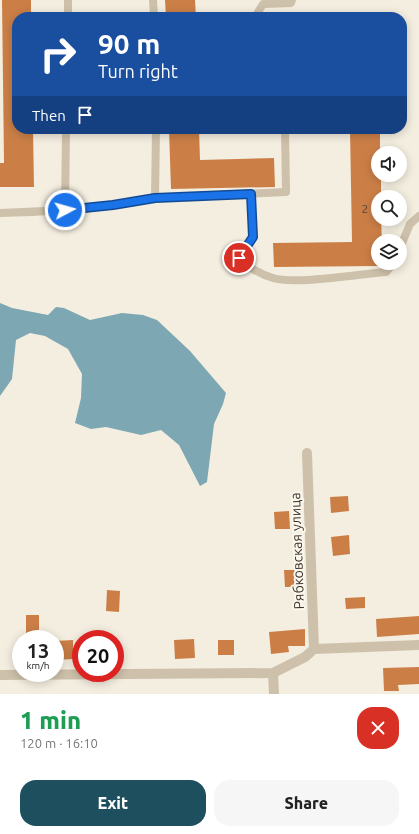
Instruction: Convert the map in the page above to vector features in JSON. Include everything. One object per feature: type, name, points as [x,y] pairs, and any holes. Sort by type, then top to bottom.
[{"type":"street","name":"Рябковская улица","points":[[307,453],[314,649]]},
{"type":"street","points":[[0,675],[273,673],[305,657],[314,649],[419,645]]},
{"type":"street","points":[[273,673],[274,694]]},
{"type":"lane","points":[[68,0],[68,12]]},
{"type":"lane","points":[[153,0],[154,12]]},
{"type":"lane","points":[[258,12],[263,4],[291,3],[292,0]]},
{"type":"lane","points":[[65,210],[66,134]]},
{"type":"lane","points":[[155,198],[156,134]]},
{"type":"lane","points":[[0,213],[65,210],[113,205],[155,198],[286,192],[285,134]]},
{"type":"lane","points":[[251,194],[253,237],[239,258],[244,264],[274,279],[296,280],[386,272],[388,270]]},
{"type":"lane","points":[[406,234],[410,224],[419,216]]},
{"type":"water","points":[[0,303],[12,308],[48,315],[56,307],[64,308],[90,320],[122,313],[143,315],[157,320],[190,351],[226,393],[214,424],[207,482],[200,486],[179,445],[161,430],[141,435],[106,427],[91,429],[75,423],[81,398],[82,374],[68,349],[45,336],[30,333],[16,340],[12,379],[0,396]]},
{"type":"building","points":[[2,0],[31,0],[31,12],[12,12],[12,134],[33,134],[34,187],[0,187],[0,163],[4,163]]},
{"type":"building","points":[[165,0],[195,0],[196,12],[166,12]]},
{"type":"building","points":[[169,134],[199,134],[200,160],[274,158],[275,187],[171,189]]},
{"type":"building","points":[[350,134],[380,134],[380,146],[371,146],[371,182],[381,182],[381,190],[371,190],[371,226],[381,226],[382,234],[371,234],[371,266],[274,267],[273,243],[352,242]]},
{"type":"building","points":[[348,496],[349,511],[331,513],[330,497]]},
{"type":"building","points":[[289,511],[290,529],[275,529],[274,512]]},
{"type":"building","points":[[349,535],[350,554],[333,556],[331,537]]},
{"type":"building","points":[[284,570],[298,570],[298,587],[285,587]]},
{"type":"building","points":[[107,590],[120,591],[119,612],[106,611]]},
{"type":"building","points":[[365,597],[365,608],[346,609],[345,598]]},
{"type":"building","points":[[26,615],[39,615],[39,630],[26,630]]},
{"type":"building","points":[[419,616],[419,634],[377,637],[376,619]]},
{"type":"building","points":[[305,629],[305,646],[288,646],[289,652],[271,654],[269,632]]},
{"type":"building","points":[[194,639],[195,658],[175,659],[174,640]]},
{"type":"building","points":[[64,640],[72,640],[72,659],[64,660]]},
{"type":"building","points":[[218,640],[234,640],[234,655],[218,655]]},
{"type":"building","points":[[419,667],[419,684],[398,685],[399,691],[384,691],[383,668]]},
{"type":"route","points":[[65,210],[113,205],[155,198],[251,194],[253,237],[239,258]]}]
